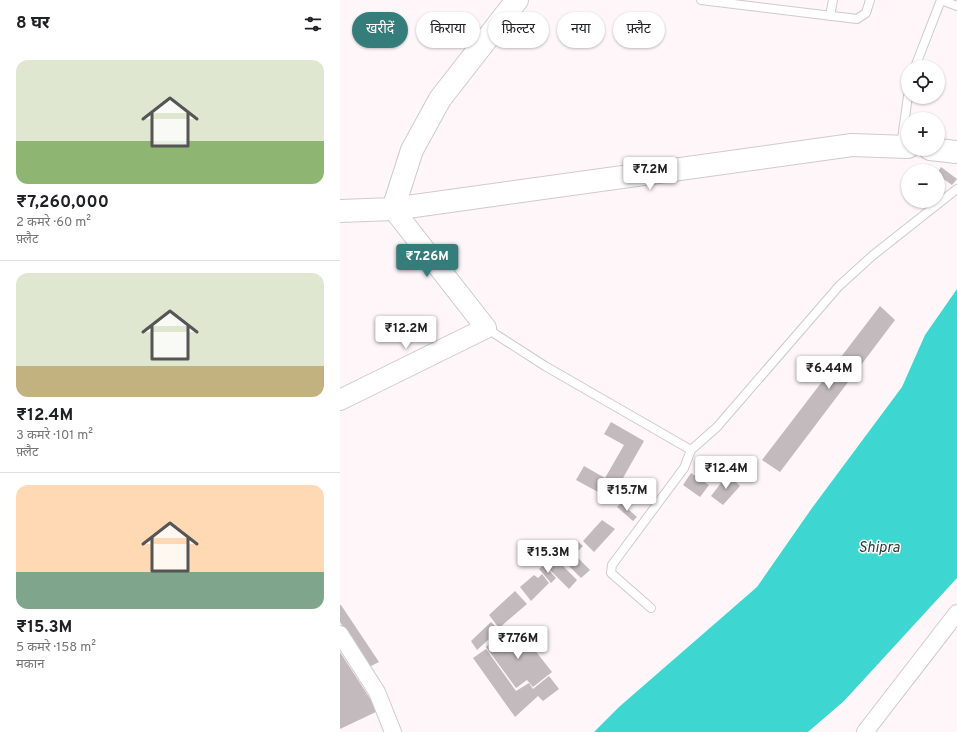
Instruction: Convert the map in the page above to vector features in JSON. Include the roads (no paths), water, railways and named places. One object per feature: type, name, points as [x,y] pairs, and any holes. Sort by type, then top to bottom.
[{"type":"main road","points":[[393,209],[412,150],[440,99],[517,0]]},
{"type":"main road","points":[[340,210],[393,209],[852,145],[901,147]]},
{"type":"main road","points":[[945,151],[957,152]]},
{"type":"street","points":[[340,400],[486,328],[393,209]]},
{"type":"street","points":[[865,732],[957,613]]},
{"type":"street","points":[[340,634],[377,692],[393,732]]},
{"type":"lane","points":[[701,0],[857,19],[866,13],[870,0]]},
{"type":"lane","points":[[830,16],[833,0]]},
{"type":"lane","points":[[918,60],[941,0],[957,6]]},
{"type":"lane","points":[[651,608],[611,573],[612,565],[684,468],[691,450],[717,427],[840,286],[872,256],[957,189]]},
{"type":"lane","points":[[486,328],[545,366],[691,450]]},
{"type":"water","name":"Shipra","points":[[957,289],[957,578],[844,701],[808,732],[594,732],[619,707],[757,587],[812,508],[902,387],[925,335]]}]
